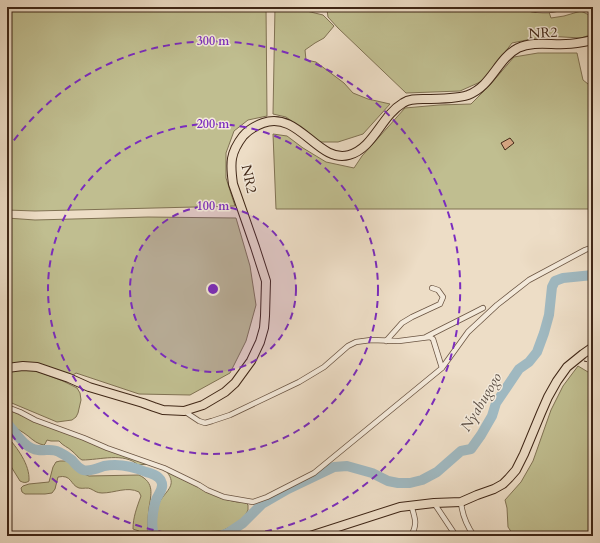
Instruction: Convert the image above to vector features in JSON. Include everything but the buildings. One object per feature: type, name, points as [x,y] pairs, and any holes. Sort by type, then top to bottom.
[{"type":"highway","name":"NR2","points":[[7,368],[23,366],[37,367],[69,378],[89,387],[163,410],[184,411],[203,405],[214,399],[235,383],[251,361],[260,342],[264,328],[266,281],[256,246],[233,184],[231,164],[236,146],[246,132],[251,128],[266,122],[281,121],[292,126],[321,148],[336,156],[348,155],[363,147],[399,105],[414,99],[460,97],[472,93],[485,84],[505,59],[519,48],[532,44],[578,44],[593,40]]},
{"type":"highway","points":[[310,536],[400,507],[460,502],[503,484],[516,470],[548,397],[557,381],[567,367],[593,347]]},
{"type":"street","points":[[523,7],[537,11],[547,11],[565,7]]},
{"type":"street","points":[[7,407],[35,420],[107,448],[164,468],[224,497],[253,502],[314,473],[442,368],[468,332],[497,305],[529,280],[593,247]]},
{"type":"street","points":[[386,341],[402,323],[412,316],[440,304],[443,297],[438,290],[432,288]]},
{"type":"street","points":[[184,411],[198,421],[205,423],[222,418],[299,382],[324,367],[348,346],[356,342],[371,340],[386,341],[417,339],[426,337],[483,308]]},
{"type":"street","points":[[426,337],[433,339],[442,368]]},
{"type":"street","points":[[460,502],[466,522],[474,536]]},
{"type":"street","points":[[434,503],[456,536]]},
{"type":"street","points":[[411,505],[415,518],[415,527],[411,536]]},
{"type":"shaded area","points":[[7,7],[266,7],[267,116],[248,120],[234,131],[226,153],[226,178],[235,206],[35,211],[7,210]]},
{"type":"shaded area","points":[[275,7],[290,7],[323,15],[334,26],[324,38],[305,50],[306,60],[316,62],[344,83],[353,93],[368,99],[390,104],[363,134],[338,142],[320,142],[286,117],[273,114]]},
{"type":"shaded area","points":[[335,7],[384,7],[393,9],[415,7],[518,7],[535,12],[549,12],[551,18],[581,11],[593,17],[593,34],[581,38],[546,36],[512,43],[499,60],[493,75],[478,83],[460,91],[406,93],[328,17],[327,10]]},
{"type":"shaded area","points":[[538,53],[577,53],[583,80],[593,88],[593,209],[276,209],[273,134],[287,136],[326,162],[354,168],[362,156],[405,108],[471,104],[514,57]]},
{"type":"shaded area","points":[[148,217],[236,218],[250,266],[256,305],[246,341],[230,373],[190,395],[139,394],[76,373],[69,378],[49,371],[7,369],[7,218],[35,220]]},
{"type":"shaded area","points":[[578,366],[593,375],[593,536],[521,536],[512,533],[508,527],[505,500],[521,482],[533,461],[551,410],[563,386]]},
{"type":"shaded area","points":[[7,370],[34,370],[77,388],[80,393],[81,400],[76,417],[72,420],[57,422],[7,401]]},
{"type":"shaded area","points":[[7,409],[148,464],[138,465],[132,461],[119,458],[82,460],[59,441],[47,440],[44,445],[40,444],[11,424],[8,418]]},
{"type":"shaded area","points":[[7,436],[19,451],[25,462],[29,475],[29,481],[27,482],[20,481],[7,460]]},
{"type":"shaded area","points":[[69,461],[81,472],[89,476],[139,475],[144,478],[150,485],[151,489],[148,522],[149,536],[139,536],[139,531],[133,529],[134,516],[141,496],[139,492],[134,490],[99,493],[90,488],[76,487],[68,478],[63,476],[58,477],[55,489],[52,493],[25,494],[22,492],[21,488],[23,486],[49,482],[53,467],[56,462]]},
{"type":"shaded area","points":[[167,472],[224,499],[245,502],[248,505],[248,510],[244,518],[222,531],[168,534],[157,532],[155,521],[158,504],[171,484],[170,477]]},
{"type":"waterway","name":"Nyabugogo","points":[[220,536],[228,533],[243,523],[262,504],[288,489],[334,467],[347,466],[372,473],[388,481],[410,483],[422,480],[437,472],[461,451],[471,449],[492,416],[496,403],[519,369],[529,362],[537,352],[549,315],[552,287],[555,281],[563,278],[593,275]]},
{"type":"waterway","name":"Nyabugogo","points":[[7,423],[29,447],[38,450],[56,451],[72,460],[83,470],[91,470],[110,465],[120,465],[136,468],[157,476],[160,479],[162,486],[156,500],[153,513],[152,523],[153,533],[155,536]]}]
